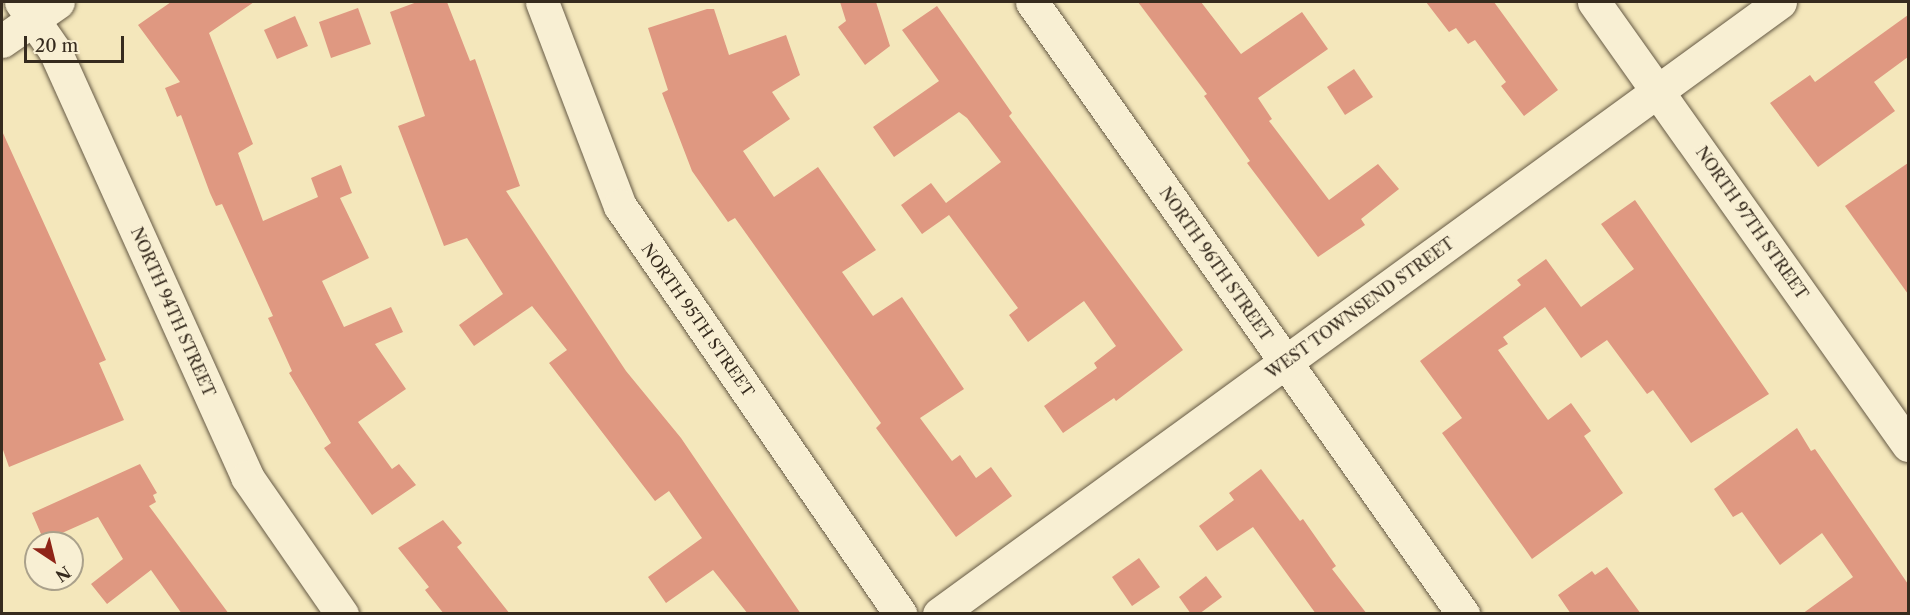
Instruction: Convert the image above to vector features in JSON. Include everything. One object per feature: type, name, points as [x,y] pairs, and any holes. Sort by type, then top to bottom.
[{"type":"street","name":"NORTH 95TH STREET","points":[[542,2],[620,206],[900,614]]},
{"type":"street","name":"NORTH 96TH STREET","points":[[1032,2],[1463,614]]},
{"type":"street","name":"NORTH 97TH STREET","points":[[1594,2],[1908,445]]},
{"type":"street","name":"WEST TOWNSEND STREET","points":[[939,614],[1780,2]]},
{"type":"street","points":[[2,41],[37,7]]},
{"type":"street","name":"NORTH 94TH STREET","points":[[37,7],[247,477],[342,614]]},
{"type":"building","points":[[171,2],[254,2],[209,33],[253,144],[238,153],[263,221],[318,197],[311,178],[341,165],[352,193],[340,198],[369,258],[322,281],[344,327],[391,307],[403,332],[375,344],[406,389],[358,422],[392,469],[399,464],[416,485],[372,515],[324,448],[331,443],[289,373],[292,371],[268,318],[273,316],[222,204],[216,206],[181,115],[177,117],[165,88],[180,82],[138,25]]},
{"type":"building","points":[[417,2],[447,2],[470,61],[475,59],[520,186],[506,191],[626,371],[681,438],[801,614],[748,614],[713,570],[666,603],[648,577],[702,538],[669,491],[655,501],[549,363],[567,350],[532,306],[474,346],[459,325],[503,294],[467,238],[444,246],[398,126],[425,116],[390,12]]},
{"type":"building","points":[[840,2],[876,2],[890,46],[865,65],[838,27],[846,21]]},
{"type":"building","points":[[1138,2],[1201,2],[1241,54],[1302,12],[1328,49],[1258,98],[1272,119],[1269,121],[1329,200],[1378,164],[1399,189],[1361,219],[1365,225],[1318,257],[1247,163],[1250,161],[1204,96],[1207,94]]},
{"type":"building","points":[[1426,2],[1494,2],[1558,90],[1524,116],[1501,86],[1506,82],[1475,40],[1468,44],[1456,28],[1449,32]]},
{"type":"building","points":[[937,6],[1012,113],[1009,116],[1183,350],[1116,401],[1114,398],[1063,433],[1044,406],[1097,368],[1094,363],[1116,346],[1084,301],[1028,342],[1009,315],[1018,308],[949,215],[922,234],[901,205],[931,183],[946,203],[1001,162],[967,118],[959,112],[894,157],[873,127],[939,81],[902,30]]},
{"type":"building","points":[[358,8],[371,44],[331,58],[319,22]]},
{"type":"building","points":[[707,9],[714,9],[729,55],[786,35],[800,75],[772,92],[790,119],[743,151],[774,197],[818,167],[876,250],[842,272],[873,316],[902,297],[964,389],[920,418],[952,461],[960,455],[976,478],[991,467],[1012,496],[956,537],[876,428],[881,423],[735,218],[728,222],[692,171],[662,93],[668,90],[648,28]]},
{"type":"building","points":[[1908,15],[1908,57],[1874,82],[1895,111],[1818,167],[1770,103],[1810,75],[1815,82]]},
{"type":"building","points":[[295,16],[308,46],[277,59],[264,30]]},
{"type":"building","points":[[1354,69],[1373,97],[1345,115],[1327,87]]},
{"type":"building","points":[[2,131],[106,360],[99,363],[124,420],[9,467],[2,447]]},
{"type":"building","points":[[1908,163],[1908,294],[1845,206]]},
{"type":"building","points":[[1635,200],[1769,394],[1691,443],[1653,390],[1647,394],[1607,340],[1581,358],[1545,307],[1503,337],[1508,344],[1498,350],[1548,420],[1571,403],[1591,431],[1584,436],[1623,493],[1532,559],[1442,433],[1462,418],[1420,361],[1521,285],[1517,280],[1546,259],[1581,307],[1634,269],[1601,224]]},
{"type":"building","points":[[1797,428],[1811,451],[1815,449],[1908,584],[1908,614],[1802,614],[1853,577],[1822,533],[1780,565],[1742,512],[1733,517],[1714,489]]},
{"type":"building","points":[[140,464],[157,493],[153,495],[156,502],[149,506],[229,614],[182,614],[151,570],[107,604],[91,584],[123,559],[98,517],[66,531],[40,531],[32,513]]},
{"type":"building","points":[[1261,469],[1300,521],[1303,519],[1336,566],[1332,569],[1367,614],[1316,614],[1253,527],[1217,551],[1199,526],[1234,500],[1229,493]]},
{"type":"building","points":[[443,520],[462,543],[457,547],[510,614],[444,614],[425,590],[429,587],[398,548]]},
{"type":"building","points":[[1139,558],[1160,587],[1132,606],[1112,577]]},
{"type":"building","points":[[1607,567],[1641,614],[1571,614],[1558,595],[1592,571],[1595,575]]},
{"type":"building","points":[[1206,576],[1222,597],[1199,614],[1191,614],[1179,597]]}]
